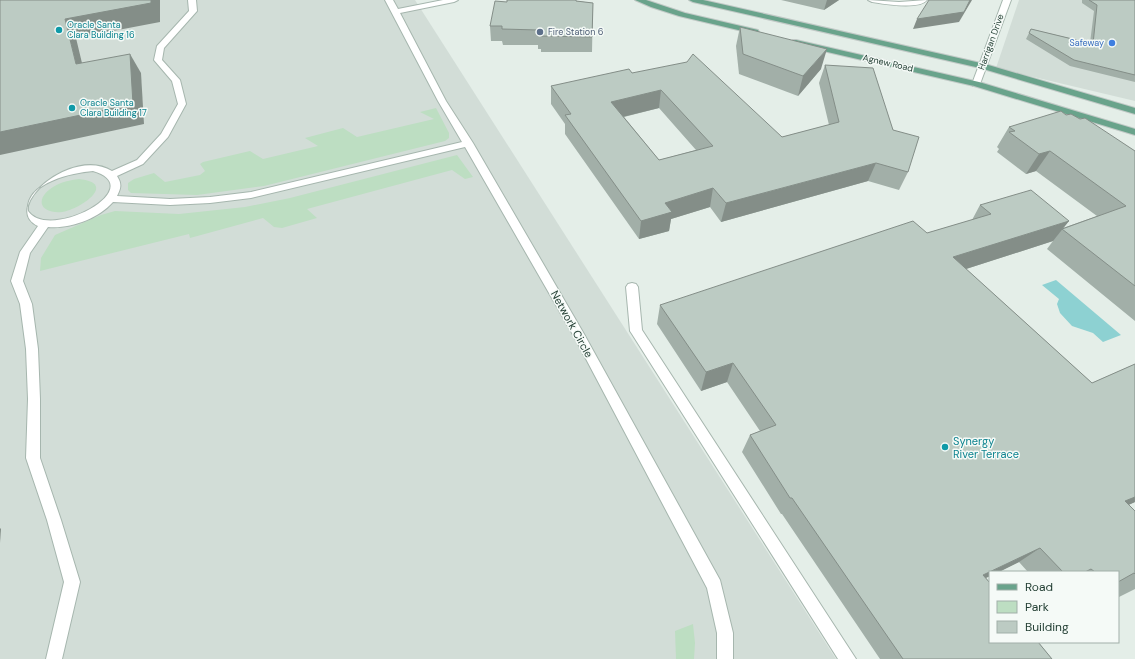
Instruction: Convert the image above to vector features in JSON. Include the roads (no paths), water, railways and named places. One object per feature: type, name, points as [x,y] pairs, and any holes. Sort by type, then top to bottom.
[{"type":"main road","points":[[639,0],[656,7],[762,34]]},
{"type":"main road","name":"Agnew Road","points":[[693,0],[982,66],[1135,111]]},
{"type":"main road","name":"Agnew Road","points":[[784,39],[976,84],[1135,132]]},
{"type":"street","points":[[112,175],[140,162],[165,135],[182,104],[176,80],[158,60],[160,48],[193,11],[192,0]]},
{"type":"street","name":"Network Circle","points":[[389,0],[442,101],[468,143],[580,337],[714,586],[725,633],[725,659]]},
{"type":"street","points":[[395,12],[454,0]]},
{"type":"street","points":[[872,0],[899,4],[923,0]]},
{"type":"street","name":"Harrigan Drive","points":[[976,84],[1007,0]]},
{"type":"street","points":[[111,198],[170,202],[210,200],[251,195],[468,143]]},
{"type":"street","points":[[79,169],[98,169],[112,175],[116,181],[116,189],[111,198],[90,214],[60,224],[33,222],[26,217],[22,210],[23,202],[28,193],[38,185],[50,177],[79,169]]},
{"type":"street","points":[[45,224],[25,252],[17,281],[26,304],[32,349],[34,399],[33,458],[54,520],[72,582],[54,659]]},
{"type":"street","points":[[632,287],[636,331],[848,659]]},
{"type":"water","points":[[1056,280],[1121,335],[1103,342],[1093,333],[1072,326],[1060,313],[1057,304],[1059,299],[1042,285]]},
{"type":"place","name":"Oracle Santa Clara Building 16","points":[[59,30]]},
{"type":"place","name":"Fire Station 6","points":[[540,32]]},
{"type":"place","name":"Safeway","points":[[1112,43]]},
{"type":"place","name":"Oracle Santa Clara Building 17","points":[[72,108]]},
{"type":"place","name":"Synergy River Terrace","points":[[945,447]]}]
